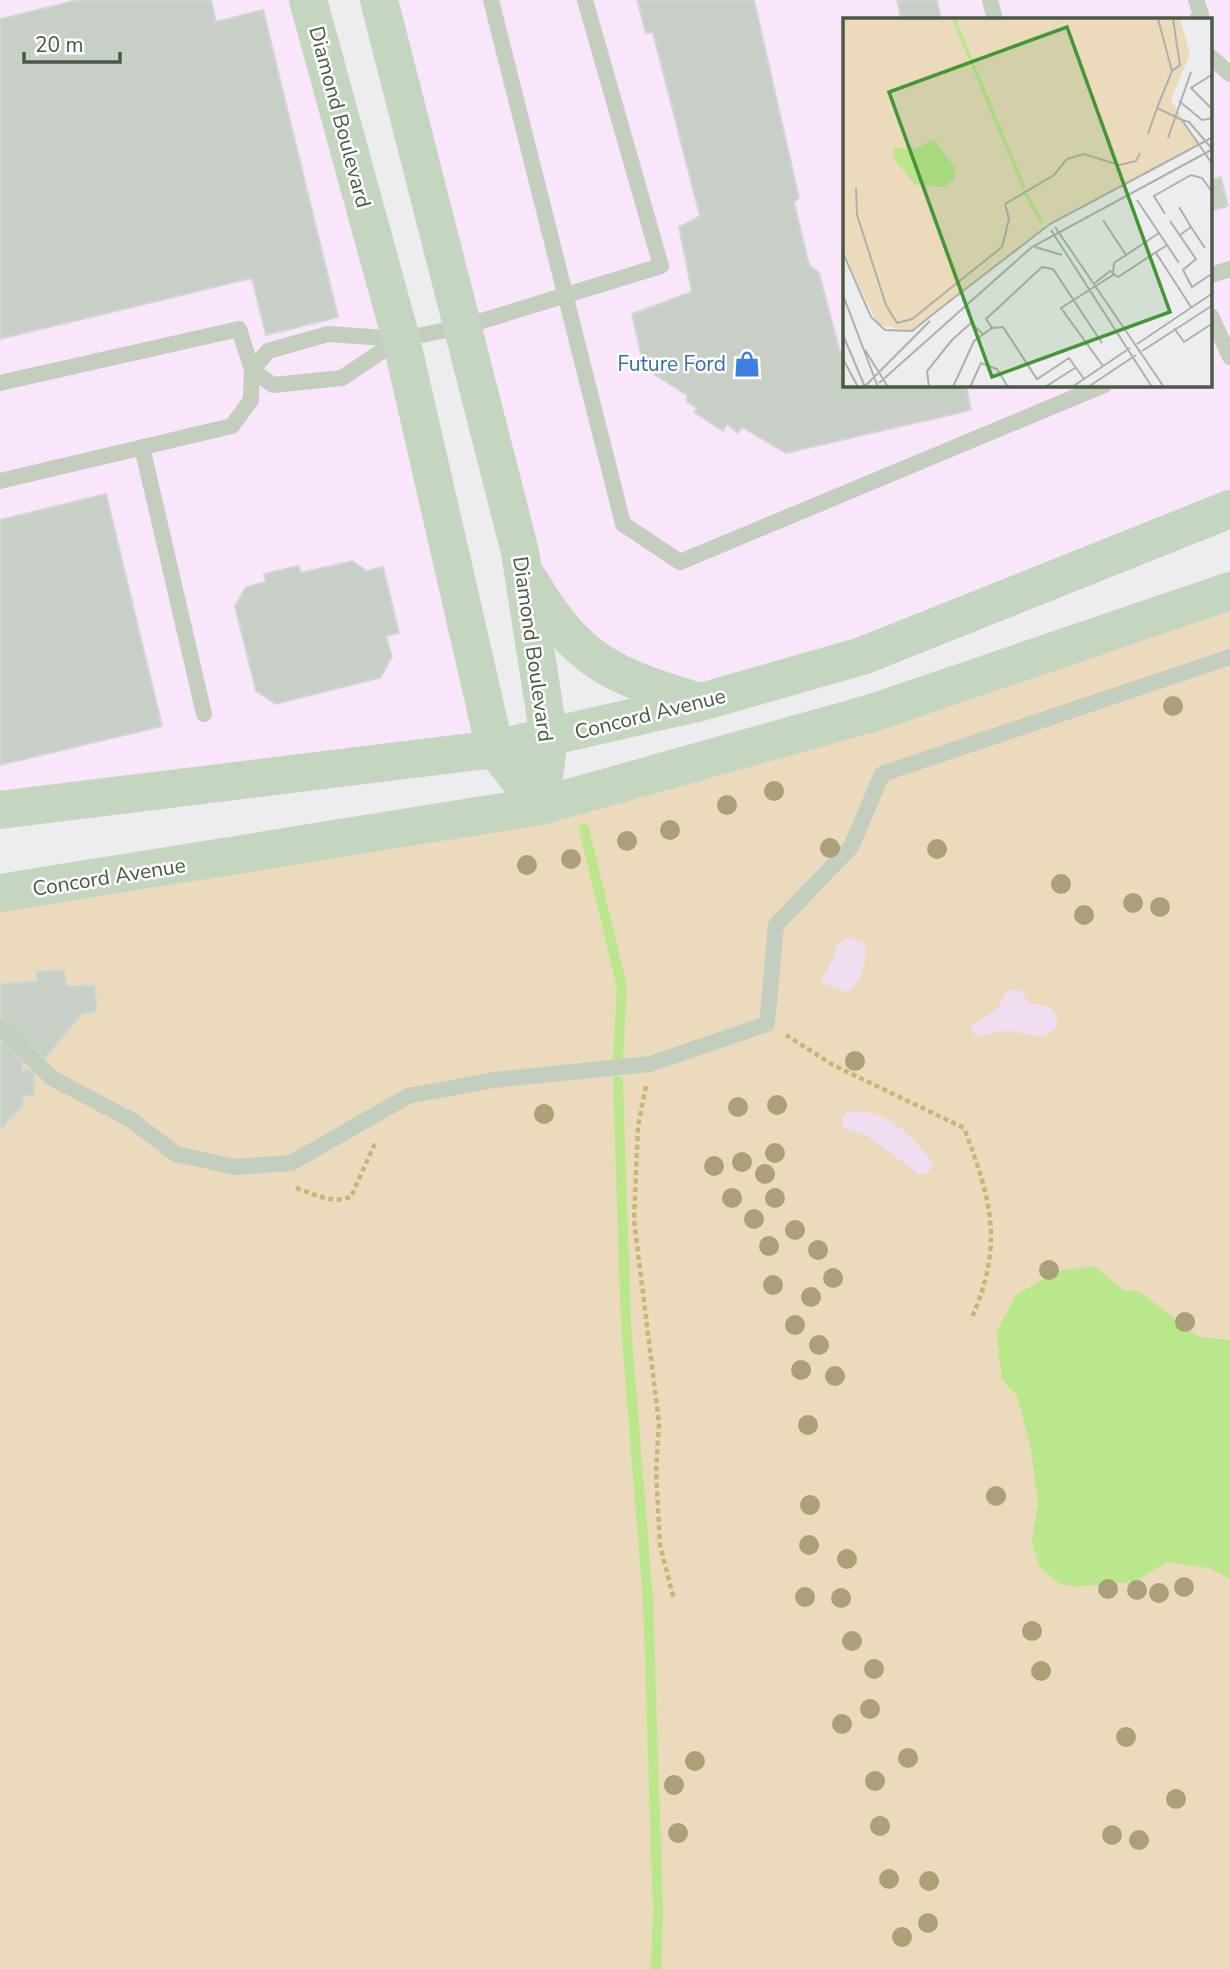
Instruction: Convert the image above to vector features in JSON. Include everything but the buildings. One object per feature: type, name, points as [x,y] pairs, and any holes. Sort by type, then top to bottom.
[{"type":"main road","name":"Diamond Boulevard","points":[[308,0],[401,339],[495,749],[540,806]]},
{"type":"main road","name":"Diamond Boulevard","points":[[379,0],[522,567],[549,738],[540,806]]},
{"type":"main road","name":"Concord Avenue","points":[[0,810],[495,749],[701,702],[862,656],[1230,509]]},
{"type":"main road","points":[[522,567],[553,620],[580,650],[611,671],[635,682],[701,702]]},
{"type":"main road","name":"Concord Avenue","points":[[0,893],[540,806],[872,713],[1230,591]]},
{"type":"lane","points":[[491,0],[623,523],[680,562],[1099,387]]},
{"type":"lane","points":[[252,370],[268,351],[328,334],[401,339],[462,327],[661,266],[585,0]]},
{"type":"lane","points":[[990,0],[995,18]]},
{"type":"lane","points":[[1196,0],[1201,14],[1198,18]]},
{"type":"lane","points":[[1212,58],[1230,74]]},
{"type":"lane","points":[[1212,275],[1230,269]]},
{"type":"lane","points":[[1212,318],[1230,357]]},
{"type":"lane","points":[[0,383],[239,329],[252,370],[251,400],[232,426],[0,481]]},
{"type":"lane","points":[[252,370],[273,385],[342,378],[401,339]]},
{"type":"lane","points":[[142,447],[204,714]]},
{"type":"lane","points":[[0,1027],[52,1078],[131,1120],[176,1154],[235,1167],[291,1163],[408,1096],[494,1080],[650,1064],[767,1024],[776,925],[851,846],[882,774],[1230,657]]},
{"type":"path","points":[[767,1024],[834,1065],[964,1128],[984,1180],[992,1235],[987,1283],[971,1320]]},
{"type":"path","points":[[650,1064],[638,1126],[634,1220],[659,1423],[656,1471],[660,1545],[674,1600]]},
{"type":"shaded area","points":[[0,0],[308,0],[495,749],[0,810]]},
{"type":"shaded area","points":[[379,0],[1230,0],[1230,508],[853,646],[687,684],[634,670],[567,625],[520,552]]},
{"type":"shaded area","points":[[1230,591],[1230,1969],[0,1969],[0,893],[540,806]]},
{"type":"shaded area","points":[[1095,1266],[1123,1290],[1140,1292],[1199,1337],[1230,1340],[1230,1579],[1209,1568],[1167,1562],[1134,1582],[1075,1587],[1058,1583],[1040,1567],[1032,1542],[1038,1504],[1031,1449],[1017,1396],[1002,1379],[996,1332],[1016,1295],[1057,1271]]},
{"type":"sand","points":[[848,937],[864,943],[865,956],[857,983],[847,992],[820,982],[834,957],[836,945]]},
{"type":"sand","points":[[1013,989],[1022,991],[1029,1004],[1044,1005],[1054,1011],[1058,1021],[1054,1030],[1043,1037],[1007,1031],[975,1036],[971,1026],[997,1009],[1006,992]]},
{"type":"sand","points":[[861,1111],[883,1117],[911,1137],[933,1164],[929,1172],[920,1175],[866,1135],[843,1128],[842,1119],[847,1112]]},
{"type":"waterway","points":[[584,829],[622,987],[618,1058]]},
{"type":"waterway","points":[[618,1081],[626,1326],[648,1600],[658,1911],[656,1969]]},
{"type":"place","name":"Future Ford","points":[[747,364]]}]
